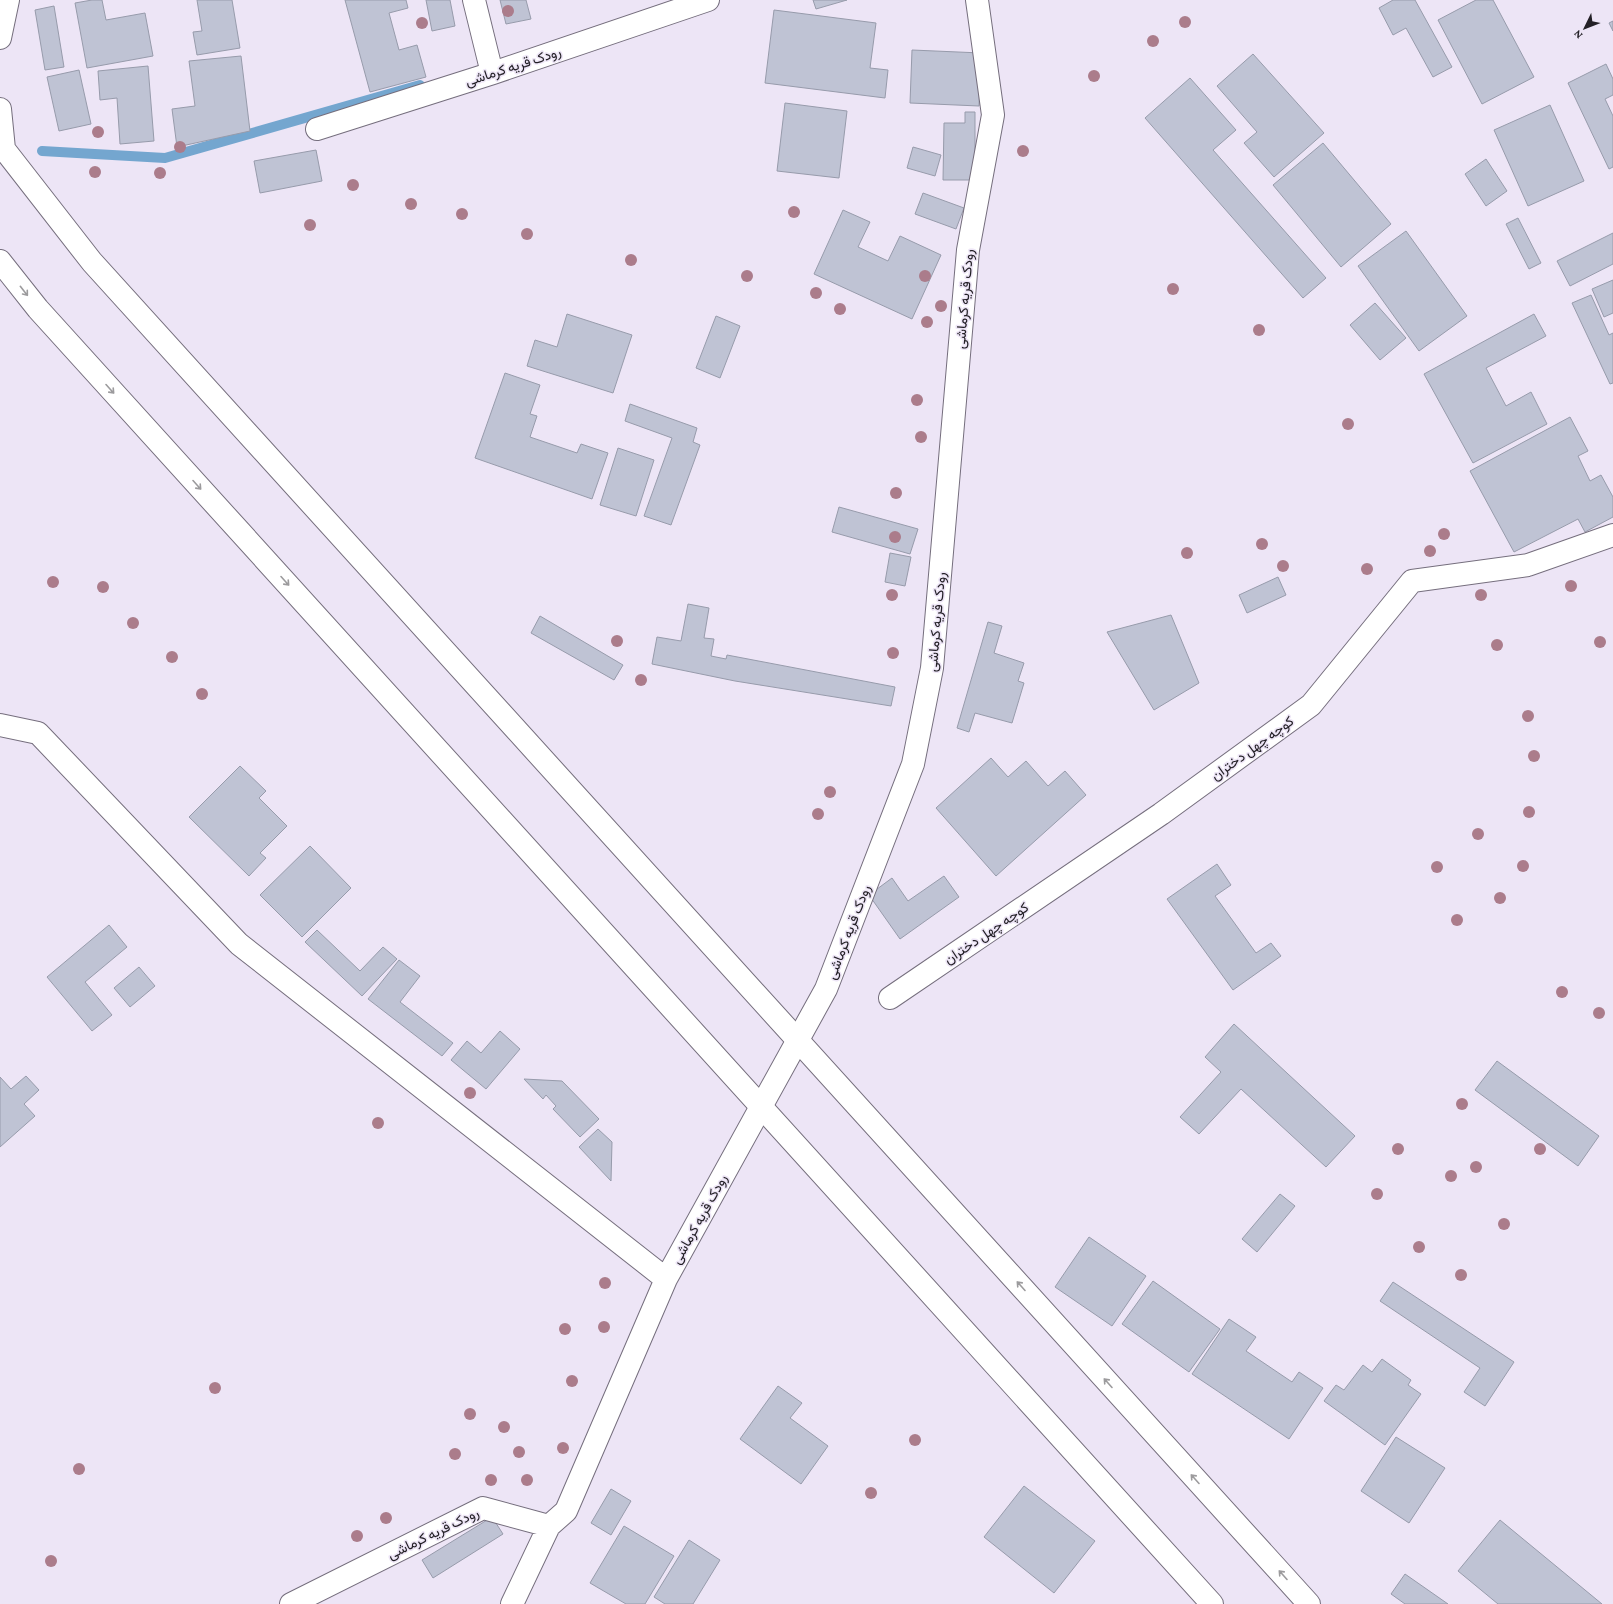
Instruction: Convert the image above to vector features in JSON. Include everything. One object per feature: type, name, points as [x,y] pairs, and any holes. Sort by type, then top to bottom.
[{"type":"street","points":[[0,38],[10,0]]},
{"type":"street","points":[[474,0],[493,73]]},
{"type":"street","name":"رودک قریه کرماشی","points":[[317,129],[493,73],[708,0]]},
{"type":"street","name":"رودک قریه کرماشی","points":[[292,1604],[483,1508],[549,1526],[566,1511],[666,1279],[826,989],[913,764],[932,668],[968,250],[993,115],[978,0]]},
{"type":"street","points":[[0,109],[4,149],[92,262],[1309,1604]]},
{"type":"street","points":[[0,260],[38,309],[1212,1604]]},
{"type":"street","name":"کوچه چهل دختران","points":[[890,998],[1161,814],[1312,706],[1412,581],[1528,565],[1613,535]]},
{"type":"street","points":[[0,725],[38,733],[239,944],[666,1279]]},
{"type":"street","points":[[512,1604],[549,1526]]},
{"type":"building","points":[[102,0],[106,20],[145,13],[153,56],[87,68],[75,3]]},
{"type":"building","points":[[197,0],[232,0],[240,48],[197,55],[193,32],[202,31]]},
{"type":"building","points":[[345,0],[406,0],[408,8],[389,13],[399,50],[417,45],[426,77],[370,92]]},
{"type":"building","points":[[426,0],[450,0],[455,26],[432,31]]},
{"type":"building","points":[[500,0],[526,0],[531,19],[506,24]]},
{"type":"building","points":[[813,0],[847,0],[816,9]]},
{"type":"building","points":[[1393,0],[1415,0],[1452,67],[1433,77],[1406,28],[1393,35],[1379,8]]},
{"type":"building","points":[[1476,0],[1493,0],[1534,77],[1482,104],[1438,20]]},
{"type":"building","points":[[54,6],[64,67],[45,70],[35,10]]},
{"type":"building","points":[[774,10],[876,23],[870,68],[888,70],[885,98],[765,83]]},
{"type":"building","points":[[1613,21],[1613,31],[1609,23]]},
{"type":"building","points":[[912,50],[981,53],[979,106],[910,103]]},
{"type":"building","points":[[1253,54],[1324,133],[1274,177],[1244,143],[1257,132],[1217,86]]},
{"type":"building","points":[[241,56],[250,131],[177,147],[172,109],[195,106],[189,61]]},
{"type":"building","points":[[1606,64],[1613,79],[1613,95],[1605,99],[1613,116],[1613,167],[1609,169],[1568,83]]},
{"type":"building","points":[[148,66],[154,141],[120,144],[117,98],[100,100],[98,71]]},
{"type":"building","points":[[79,70],[91,124],[59,131],[47,77]]},
{"type":"building","points":[[1190,78],[1236,130],[1213,150],[1326,278],[1303,298],[1145,118]]},
{"type":"building","points":[[785,103],[847,111],[839,178],[777,171]]},
{"type":"building","points":[[1550,105],[1584,181],[1528,206],[1494,130]]},
{"type":"building","points":[[965,112],[975,112],[975,180],[943,180],[944,123],[965,123]]},
{"type":"building","points":[[1323,143],[1391,224],[1341,267],[1273,185]]},
{"type":"building","points":[[913,147],[941,155],[935,176],[907,168]]},
{"type":"building","points":[[316,150],[322,181],[260,193],[254,161]]},
{"type":"building","points":[[1486,159],[1507,191],[1486,206],[1465,174]]},
{"type":"building","points":[[923,193],[964,208],[956,229],[915,214]]},
{"type":"building","points":[[843,210],[870,222],[858,247],[888,261],[900,236],[941,255],[912,319],[814,274]]},
{"type":"building","points":[[1518,218],[1541,263],[1529,269],[1506,224]]},
{"type":"building","points":[[1406,231],[1467,316],[1419,351],[1358,266]]},
{"type":"building","points":[[1613,233],[1613,264],[1570,286],[1557,261]]},
{"type":"building","points":[[1613,280],[1613,313],[1604,317],[1592,289]]},
{"type":"building","points":[[1591,295],[1609,335],[1613,333],[1613,383],[1610,384],[1572,303]]},
{"type":"building","points":[[1375,303],[1406,338],[1380,360],[1350,325]]},
{"type":"building","points":[[567,314],[632,335],[613,393],[527,366],[535,340],[557,347]]},
{"type":"building","points":[[1534,314],[1546,336],[1486,368],[1506,406],[1531,392],[1547,424],[1473,463],[1424,374]]},
{"type":"building","points":[[716,316],[740,326],[720,378],[696,368]]},
{"type":"building","points":[[505,373],[540,385],[530,414],[537,416],[530,437],[577,453],[581,444],[608,453],[592,499],[475,458]]},
{"type":"building","points":[[630,404],[697,428],[693,442],[700,445],[671,525],[644,516],[672,438],[625,421]]},
{"type":"building","points":[[1570,417],[1588,451],[1578,456],[1590,481],[1601,475],[1613,497],[1613,517],[1585,532],[1578,519],[1514,552],[1470,471]]},
{"type":"building","points":[[618,448],[654,460],[636,516],[600,505]]},
{"type":"building","points":[[839,507],[918,529],[910,554],[832,532]]},
{"type":"building","points":[[890,553],[911,557],[905,586],[885,582]]},
{"type":"building","points":[[1278,577],[1286,595],[1247,613],[1239,595]]},
{"type":"building","points":[[688,604],[709,608],[704,638],[714,639],[711,656],[726,659],[727,655],[895,687],[891,706],[735,681],[652,664],[657,637],[681,641]]},
{"type":"building","points":[[1171,615],[1199,683],[1154,710],[1107,632]]},
{"type":"building","points":[[540,616],[623,665],[614,680],[531,633]]},
{"type":"building","points":[[988,622],[1002,626],[994,653],[1024,663],[1018,681],[1024,683],[1012,723],[975,713],[969,732],[957,728]]},
{"type":"building","points":[[991,758],[1008,777],[1026,761],[1048,786],[1065,771],[1086,795],[996,876],[936,808]]},
{"type":"building","points":[[240,766],[266,791],[259,798],[287,826],[260,853],[266,858],[249,876],[189,817]]},
{"type":"building","points":[[310,846],[351,888],[302,937],[260,895]]},
{"type":"building","points":[[1217,864],[1231,885],[1215,896],[1256,953],[1271,943],[1281,956],[1233,990],[1167,899]]},
{"type":"building","points":[[944,876],[959,897],[900,939],[869,895],[892,878],[908,901]]},
{"type":"building","points":[[109,925],[127,947],[85,982],[112,1015],[92,1031],[47,977]]},
{"type":"building","points":[[317,930],[360,971],[383,947],[397,959],[362,996],[305,942]]},
{"type":"building","points":[[399,960],[420,976],[400,1002],[453,1043],[442,1056],[368,999]]},
{"type":"building","points":[[139,967],[155,986],[130,1007],[114,988]]},
{"type":"building","points":[[1234,1024],[1355,1136],[1326,1167],[1241,1089],[1199,1134],[1180,1117],[1221,1072],[1205,1057]]},
{"type":"building","points":[[500,1031],[520,1049],[486,1089],[451,1060],[467,1041],[481,1053]]},
{"type":"building","points":[[1497,1061],[1599,1136],[1578,1166],[1475,1090]]},
{"type":"building","points":[[26,1076],[39,1090],[24,1104],[35,1116],[0,1147],[0,1077],[11,1089]]},
{"type":"building","points":[[524,1079],[562,1081],[599,1119],[580,1137],[553,1109],[556,1106],[546,1095],[543,1099]]},
{"type":"building","points":[[598,1129],[612,1142],[611,1181],[579,1147]]},
{"type":"building","points":[[1280,1194],[1295,1206],[1257,1252],[1242,1239]]},
{"type":"building","points":[[1089,1237],[1146,1276],[1112,1326],[1055,1287]]},
{"type":"building","points":[[1153,1281],[1220,1329],[1189,1372],[1122,1324]]},
{"type":"building","points":[[1393,1282],[1514,1362],[1485,1406],[1464,1392],[1480,1368],[1380,1301]]},
{"type":"building","points":[[1229,1319],[1256,1337],[1246,1351],[1292,1382],[1299,1372],[1323,1388],[1289,1439],[1192,1374]]},
{"type":"building","points":[[1382,1359],[1411,1380],[1408,1385],[1421,1394],[1385,1445],[1324,1401],[1336,1385],[1344,1390],[1363,1365],[1372,1372]]},
{"type":"building","points":[[778,1386],[802,1403],[790,1418],[828,1446],[801,1484],[740,1439]]},
{"type":"building","points":[[1396,1437],[1445,1468],[1409,1523],[1361,1491]]},
{"type":"building","points":[[1024,1486],[1095,1541],[1054,1593],[984,1537]]},
{"type":"building","points":[[611,1489],[631,1501],[611,1535],[591,1523]]},
{"type":"building","points":[[492,1517],[503,1534],[433,1578],[422,1560]]},
{"type":"building","points":[[1500,1520],[1602,1604],[1498,1604],[1458,1571]]},
{"type":"building","points":[[624,1526],[674,1556],[645,1604],[626,1604],[590,1583]]},
{"type":"building","points":[[689,1540],[720,1560],[693,1604],[665,1604],[654,1597]]},
{"type":"building","points":[[1405,1574],[1448,1604],[1405,1604],[1391,1594]]},
{"type":"waterway","points":[[42,151],[165,158],[420,85]]}]
